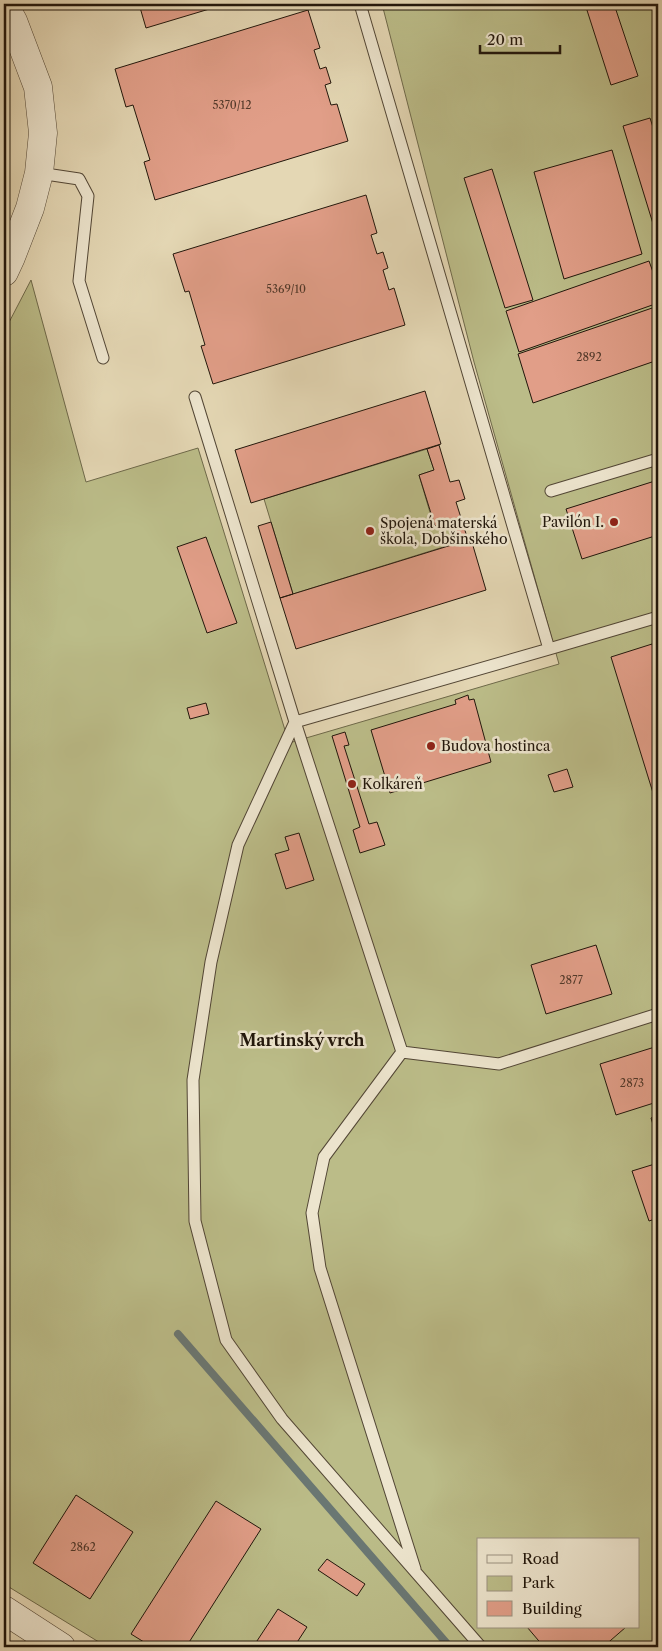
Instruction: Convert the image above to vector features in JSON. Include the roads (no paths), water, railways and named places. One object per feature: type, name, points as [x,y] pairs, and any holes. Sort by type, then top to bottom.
[{"type":"street","points":[[4,5],[13,22],[38,88],[43,133],[39,173],[30,208],[4,272]]},
{"type":"street","points":[[4,1610],[61,1647]]},
{"type":"lane","points":[[360,4],[549,648]]},
{"type":"lane","points":[[39,173],[79,179],[88,196],[79,281],[103,358]]},
{"type":"lane","points":[[195,397],[295,722],[402,1052]]},
{"type":"lane","points":[[551,490],[658,459]]},
{"type":"lane","points":[[481,1647],[282,1419],[226,1340],[195,1221],[193,1080],[212,962],[238,845],[295,722],[658,617]]},
{"type":"lane","points":[[402,1052],[499,1064],[658,1014]]},
{"type":"lane","points":[[402,1052],[324,1157],[312,1213],[320,1268],[416,1573]]},
{"type":"waterway","points":[[178,1334],[450,1647]]},
{"type":"place","name":"Pavilón I.","points":[[614,522]]},
{"type":"place","name":"Spojená materská škola, Dobšinského","points":[[370,531]]},
{"type":"place","name":"Budova hostinca","points":[[431,746]]},
{"type":"place","name":"Kolkáreň","points":[[352,784]]},
{"type":"district","name":"Martinský vrch","points":[[302,1040]]}]
